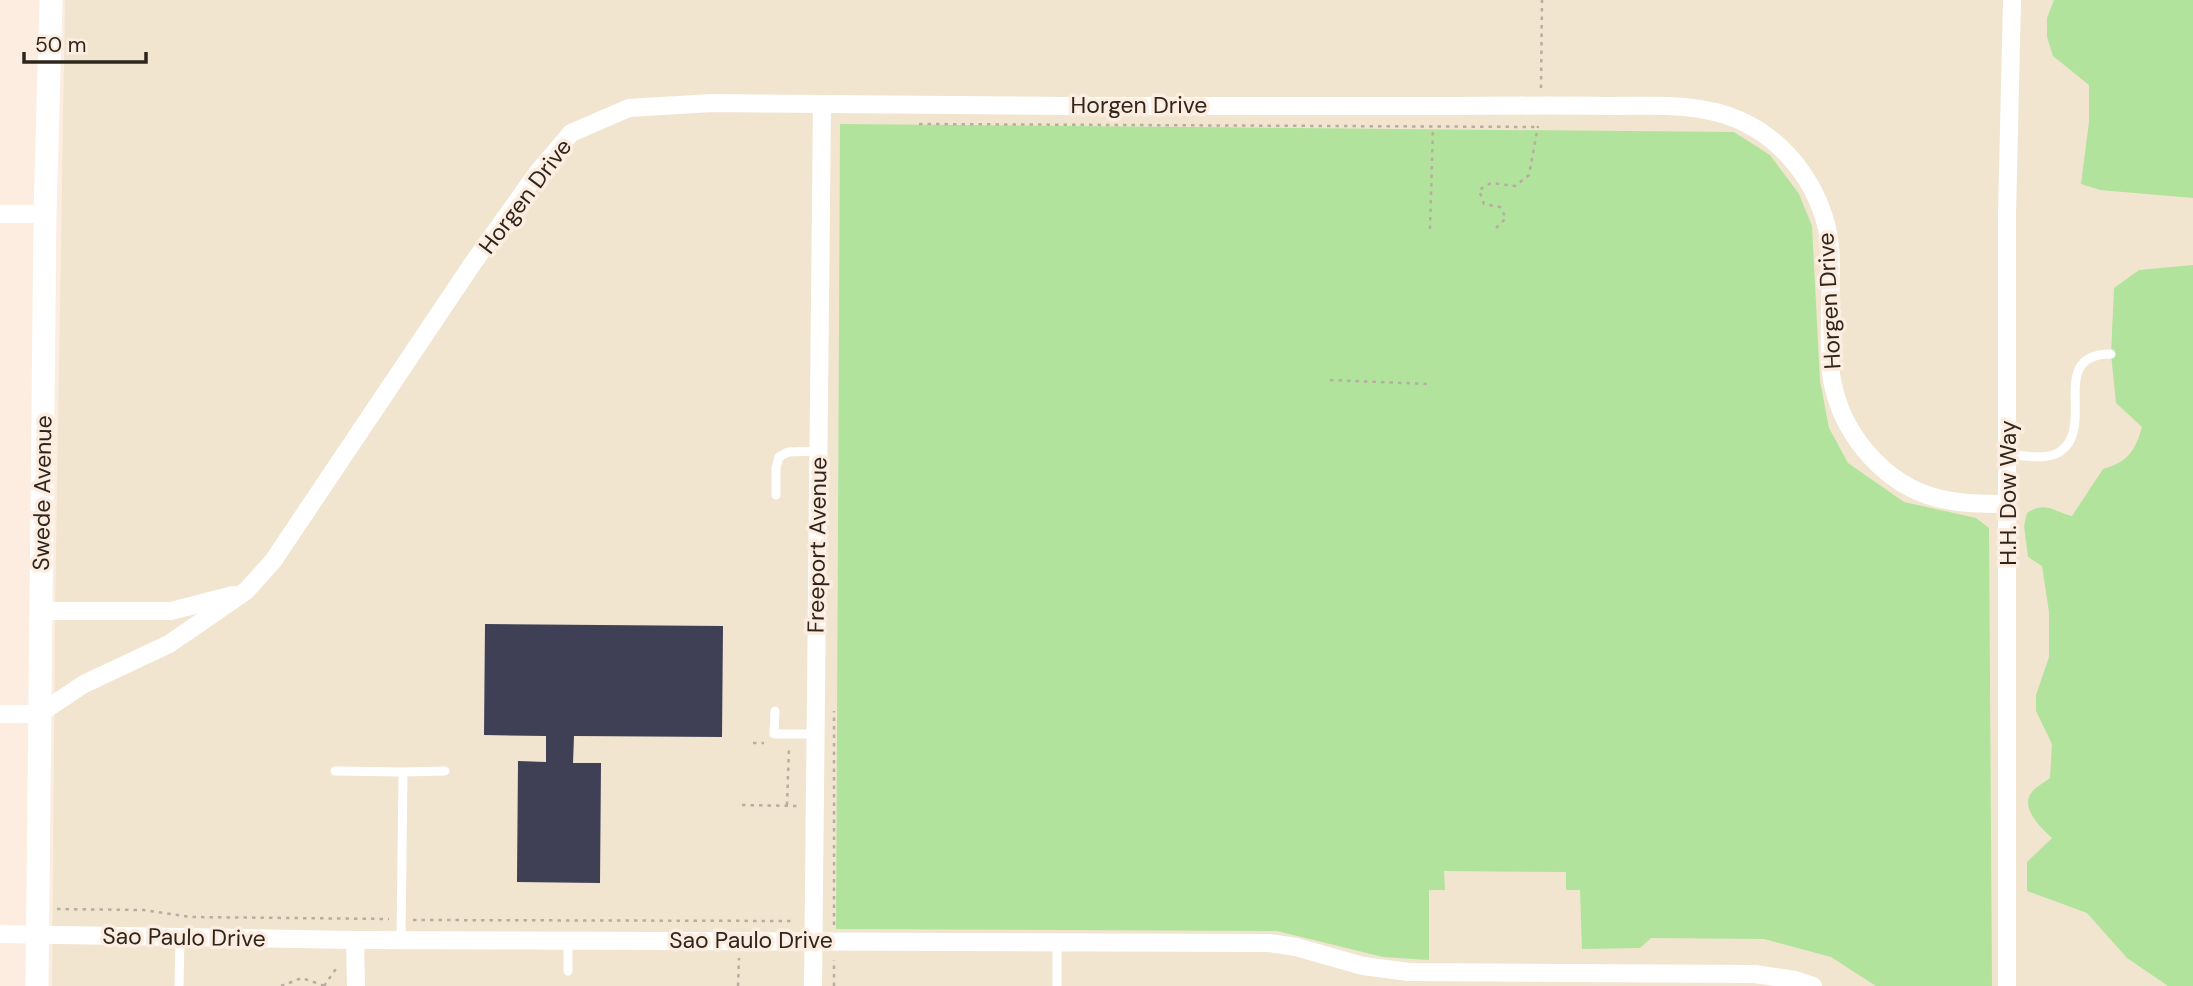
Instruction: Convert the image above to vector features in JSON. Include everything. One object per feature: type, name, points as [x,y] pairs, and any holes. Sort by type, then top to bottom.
[{"type":"street","name":"Swede Avenue","points":[[37,986],[45,214],[51,0]]},
{"type":"street","name":"H.H. Dow Way","points":[[2007,986],[2007,214],[2012,0]]},
{"type":"street","name":"Horgen Drive","points":[[40,714],[84,684],[169,644],[246,591],[273,561],[473,263],[538,172],[571,134],[629,108],[712,103],[1540,105],[1684,107],[1712,112],[1739,120],[1788,153],[1816,194],[1830,246],[1830,361],[1834,390],[1845,418],[1862,448],[1895,479],[1932,497],[1964,503],[2007,504]]},
{"type":"street","name":"Freeport Avenue","points":[[813,986],[822,105]]},
{"type":"street","points":[[0,214],[45,214]]},
{"type":"street","points":[[40,611],[171,611],[246,591]]},
{"type":"street","points":[[0,713],[40,714]]},
{"type":"street","name":"Sao Paulo Drive","points":[[0,934],[355,940],[1269,943],[1385,969],[1461,973],[1755,974],[1795,980],[1813,986]]},
{"type":"street","points":[[355,940],[356,986]]},
{"type":"lane","points":[[2008,455],[2046,456],[2060,452],[2070,440],[2075,420],[2077,371],[2084,360],[2111,354]]},
{"type":"lane","points":[[776,495],[776,468],[779,457],[788,452],[818,451]]},
{"type":"lane","points":[[775,711],[774,734],[815,734]]},
{"type":"lane","points":[[335,771],[445,771]]},
{"type":"lane","points":[[401,940],[404,772]]},
{"type":"lane","points":[[179,986],[180,937]]},
{"type":"lane","points":[[568,940],[568,971]]},
{"type":"lane","points":[[1058,943],[1058,986]]},
{"type":"path","points":[[1496,228],[1506,218],[1500,207],[1484,204],[1479,190],[1491,183],[1515,186],[1529,175],[1540,105],[1542,0]]},
{"type":"path","points":[[918,124],[1538,127]]},
{"type":"path","points":[[1430,229],[1433,127]]},
{"type":"path","points":[[1330,380],[1428,384]]},
{"type":"path","points":[[753,743],[765,743]]},
{"type":"path","points":[[788,805],[789,743]]},
{"type":"path","points":[[742,805],[834,806]]},
{"type":"path","points":[[56,909],[143,909],[191,917],[834,922]]},
{"type":"path","points":[[738,986],[740,940]]},
{"type":"path","points":[[834,940],[834,986]]},
{"type":"path","points":[[281,986],[302,978],[325,986]]},
{"type":"shaded area","points":[[65,0],[2193,0],[2193,986],[52,986]]},
{"type":"green space","points":[[2054,0],[2193,0],[2193,198],[2100,190],[2081,184],[2089,122],[2089,85],[2053,56],[2047,37],[2047,18]]},
{"type":"green space","points":[[840,124],[1734,132],[1770,155],[1799,194],[1812,226],[1820,381],[1829,428],[1848,463],[1904,502],[1976,518],[1989,528],[1992,986],[1876,986],[1831,957],[1764,939],[1651,938],[1640,948],[1582,949],[1580,890],[1566,890],[1566,872],[1444,871],[1445,890],[1429,890],[1429,960],[1383,957],[1277,931],[836,929]]},
{"type":"green space","points":[[2193,265],[2193,986],[2168,986],[2127,958],[2087,913],[2027,891],[2027,862],[2052,838],[2033,817],[2028,804],[2032,792],[2050,778],[2052,744],[2036,711],[2036,695],[2049,657],[2049,612],[2042,566],[2028,557],[2024,526],[2027,513],[2033,509],[2044,507],[2072,516],[2103,469],[2124,459],[2133,449],[2139,435],[2142,427],[2116,403],[2111,354],[2114,288],[2139,270]]},
{"type":"building","points":[[485,624],[723,626],[722,737],[574,736],[573,763],[601,763],[600,883],[517,882],[518,761],[546,762],[546,736],[484,735]]}]
